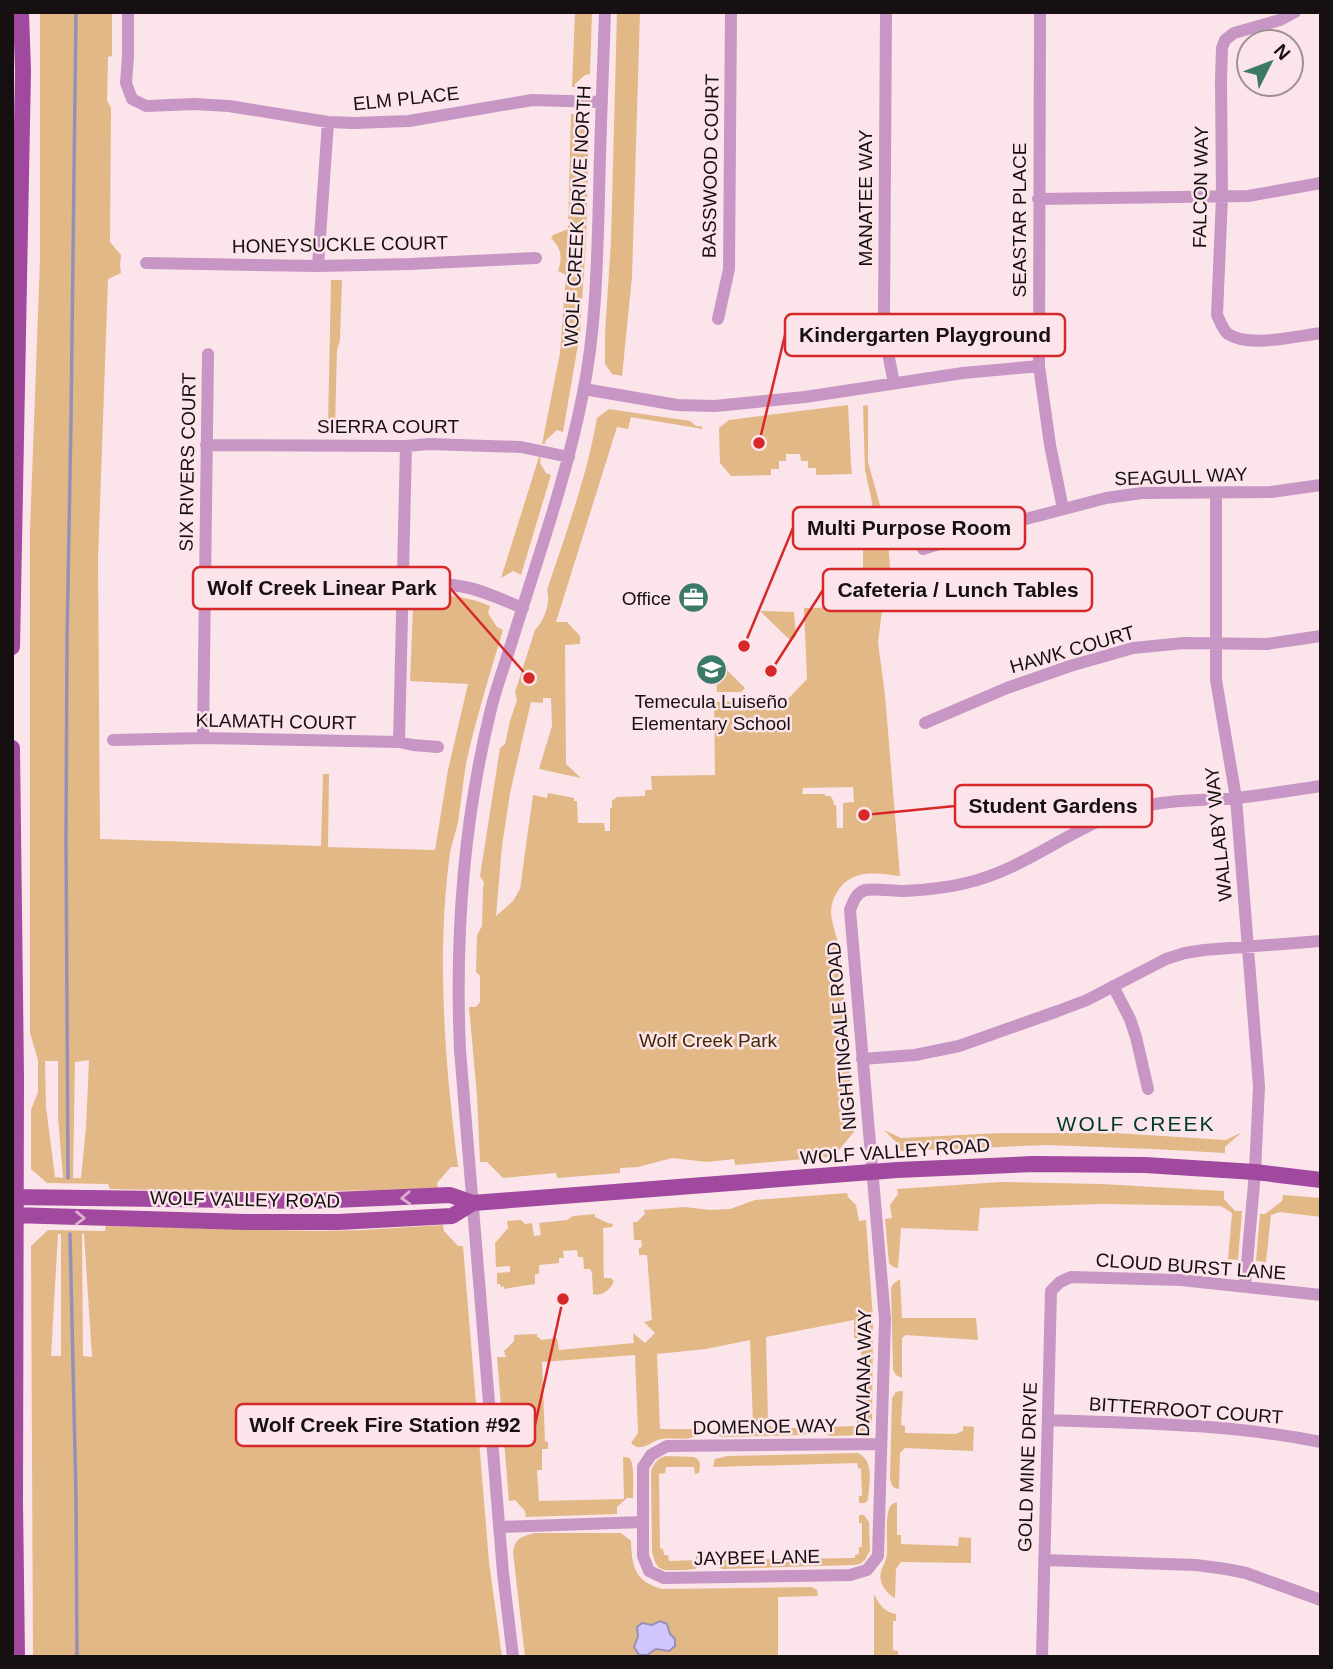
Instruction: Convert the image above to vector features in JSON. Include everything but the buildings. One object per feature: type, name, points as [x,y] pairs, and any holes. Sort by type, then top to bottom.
[{"type":"main road","points":[[12,647],[17,71],[21,12]]},
{"type":"main road","points":[[12,748],[16,1077],[14,1529],[17,1657]]},
{"type":"main road","name":"WOLF VALLEY ROAD","points":[[14,1197],[311,1201],[450,1195],[473,1203],[872,1172],[1034,1164],[1255,1172],[1321,1180]]},
{"type":"main road","points":[[170,1220],[185,1211],[229,1211],[233,1208],[234,1201]]},
{"type":"main road","points":[[245,1222],[246,1216],[252,1212],[298,1211],[311,1201]]},
{"type":"main road","name":"WOLF VALLEY ROAD","points":[[14,1216],[333,1222],[452,1216],[473,1203]]},
{"type":"street","name":"ELM PLACE","points":[[128,12],[126,83],[132,99],[146,106],[229,106],[328,122],[354,123],[409,121],[532,100],[602,102]]},
{"type":"street","name":"WOLF CREEK DRIVE NORTH","points":[[513,1657],[499,1527],[460,1050],[458,990],[464,863],[472,801],[492,708],[569,457],[584,388],[597,264],[605,12]]},
{"type":"street","name":"BASSWOOD COURT","points":[[718,319],[729,269],[731,12]]},
{"type":"street","name":"MANATEE WAY","points":[[886,12],[884,315],[894,383]]},
{"type":"street","name":"SEASTAR PLACE","points":[[1040,12],[1039,366],[1050,445],[1063,509]]},
{"type":"street","name":"FALCON WAY","points":[[1295,12],[1280,20],[1234,33],[1222,48],[1222,197],[1217,315],[1226,333],[1242,340],[1274,340],[1321,333]]},
{"type":"street","points":[[318,266],[328,122]]},
{"type":"street","points":[[1038,199],[1222,197],[1321,183]]},
{"type":"street","name":"HONEYSUCKLE COURT","points":[[146,263],[318,266],[536,258]]},
{"type":"street","name":"SIX RIVERS COURT","points":[[204,738],[208,354]]},
{"type":"street","points":[[584,388],[677,405],[715,406],[805,397],[963,373],[1039,366]]},
{"type":"street","name":"SIERRA COURT","points":[[206,445],[430,444],[521,447],[569,457]]},
{"type":"street","points":[[398,742],[406,446]]},
{"type":"street","name":"SEAGULL WAY","points":[[923,549],[1106,498],[1142,493],[1271,492],[1321,485]]},
{"type":"street","name":"WALLABY WAY","points":[[1216,494],[1216,680],[1236,798],[1259,1086],[1245,1286]]},
{"type":"street","points":[[402,586],[461,586],[523,608]]},
{"type":"street","name":"HAWK COURT","points":[[925,723],[1006,688],[1133,648],[1184,643],[1267,644],[1321,636]]},
{"type":"street","name":"KLAMATH COURT","points":[[113,740],[204,738],[398,742],[438,747]]},
{"type":"street","points":[[1236,798],[1321,786]]},
{"type":"street","name":"NIGHTINGALE ROAD","points":[[872,1172],[849,910],[855,897],[866,890],[903,891],[930,888],[966,883],[988,876],[1011,868],[1100,819],[1137,807],[1180,800],[1236,798]]},
{"type":"street","points":[[862,1059],[915,1055],[959,1046],[1087,1000],[1142,970],[1175,956],[1204,950],[1321,941]]},
{"type":"street","points":[[1113,986],[1136,1037],[1148,1089]]},
{"type":"street","name":"DAVIANA WAY","points":[[867,1570],[878,1556],[885,1319],[872,1172]]},
{"type":"street","name":"CLOUD BURST LANE","points":[[1060,1282],[1071,1277],[1181,1280],[1321,1295]]},
{"type":"street","name":"GOLD MINE DRIVE","points":[[1042,1657],[1051,1291],[1060,1282]]},
{"type":"street","name":"BITTERROOT COURT","points":[[1048,1420],[1226,1428],[1321,1442]]},
{"type":"street","name":"DOMENOE WAY","points":[[643,1522],[643,1467],[651,1455],[667,1446],[881,1444]]},
{"type":"street","points":[[499,1527],[643,1522]]},
{"type":"street","name":"JAYBEE LANE","points":[[643,1522],[643,1556],[649,1571],[664,1578],[849,1575],[867,1570]]},
{"type":"street","points":[[1044,1560],[1196,1565],[1226,1569],[1246,1573],[1321,1600]]},
{"type":"green space","points":[[40,12],[112,12],[112,56],[108,57],[107,101],[111,107],[110,242],[121,255],[121,273],[108,279],[98,559],[100,839],[321,846],[323,774],[329,774],[328,847],[435,850],[448,770],[468,684],[410,681],[413,607],[420,608],[427,601],[424,595],[474,600],[490,606],[488,613],[497,627],[503,630],[470,747],[458,822],[450,853],[443,971],[449,1089],[458,1167],[451,1167],[437,1183],[438,1188],[315,1191],[110,1189],[108,1184],[47,1183],[31,1169],[31,1110],[38,1092],[38,1060],[30,1033],[30,530],[40,260]],"holes":[[[89,1060],[81,1178],[73,1178],[75,1062]],[[45,1061],[58,1061],[58,1117],[63,1178],[55,1177],[46,1107]]]},
{"type":"green space","points":[[575,12],[592,12],[590,74],[585,75],[572,87]]},
{"type":"green space","points":[[617,12],[640,12],[632,277],[622,376],[612,374],[605,364]]},
{"type":"green space","points":[[571,114],[574,114],[583,127],[589,127],[580,333],[563,432],[557,430],[542,444],[560,353],[566,275],[558,271],[560,253],[551,238],[568,229]]},
{"type":"green space","points":[[331,280],[342,280],[335,428],[328,427]]},
{"type":"green space","points":[[848,405],[852,474],[816,475],[816,468],[808,468],[808,461],[801,461],[800,454],[786,454],[786,461],[779,461],[779,469],[771,469],[771,475],[731,476],[720,463],[719,428],[729,420]]},
{"type":"green space","name":"Wolf Creek Park","points":[[868,405],[868,462],[887,530],[891,580],[884,595],[878,642],[900,876],[873,873],[857,876],[843,884],[832,904],[831,913],[840,955],[854,1132],[838,1151],[839,1156],[735,1165],[734,1159],[707,1162],[672,1158],[638,1167],[620,1168],[620,1173],[557,1178],[556,1173],[503,1178],[487,1162],[480,1162],[469,1007],[476,1007],[480,1002],[480,976],[476,972],[477,935],[482,926],[484,883],[480,876],[500,748],[505,744],[517,700],[515,692],[535,630],[546,612],[547,590],[582,483],[597,418],[609,409],[690,421],[703,429],[631,417],[628,429],[617,427],[556,622],[567,622],[580,636],[580,644],[565,645],[566,764],[581,778],[539,769],[552,726],[551,698],[543,698],[543,703],[531,702],[510,793],[496,916],[513,901],[520,889],[533,795],[547,798],[548,793],[574,798],[574,801],[577,801],[578,823],[604,823],[605,831],[610,831],[612,801],[617,797],[645,796],[645,790],[652,790],[651,776],[715,775],[714,702],[787,700],[807,679],[804,608],[863,607],[863,522],[874,522],[865,470],[863,406]],"holes":[[[853,787],[854,802],[843,803],[843,828],[837,828],[836,805],[830,796],[802,794],[803,788]]]},
{"type":"green space","points":[[539,457],[546,473],[551,475],[521,575],[513,571],[501,578]]},
{"type":"green space","points":[[760,611],[794,612],[796,636],[791,641]]},
{"type":"green space","points":[[715,658],[745,688],[741,692],[717,692]]},
{"type":"green space","points":[[884,1130],[901,1138],[1001,1133],[1115,1133],[1226,1140],[1242,1132],[1225,1147],[1225,1153],[1047,1145],[898,1151],[897,1143]]},
{"type":"green space","points":[[1000,1182],[1224,1191],[1224,1199],[1235,1211],[1242,1211],[1238,1260],[1228,1259],[1232,1213],[1221,1206],[1104,1204],[980,1208],[978,1231],[901,1228],[898,1268],[889,1263],[885,1219],[892,1218],[890,1205],[898,1194],[897,1189]]},
{"type":"green space","points":[[847,1193],[856,1205],[859,1221],[866,1220],[873,1319],[872,1422],[865,1434],[830,1436],[822,1432],[821,1427],[856,1426],[857,1421],[862,1420],[861,1339],[854,1338],[854,1320],[766,1337],[768,1422],[774,1428],[809,1428],[804,1435],[722,1437],[713,1432],[713,1429],[747,1428],[753,1425],[750,1340],[706,1349],[657,1354],[660,1429],[700,1429],[700,1433],[688,1438],[659,1440],[639,1447],[631,1443],[638,1433],[635,1355],[542,1362],[545,1441],[548,1442],[548,1449],[542,1449],[542,1470],[537,1470],[539,1501],[624,1499],[623,1457],[631,1460],[633,1498],[627,1498],[617,1507],[617,1514],[526,1517],[525,1511],[515,1500],[509,1501],[497,1357],[506,1357],[504,1351],[514,1341],[514,1335],[537,1334],[541,1340],[557,1338],[559,1350],[634,1343],[633,1333],[645,1343],[655,1333],[644,1322],[652,1320],[647,1255],[639,1255],[641,1240],[634,1240],[633,1222],[637,1222],[645,1214],[644,1210],[685,1207],[730,1209],[755,1200]]},
{"type":"green space","points":[[1283,1195],[1321,1198],[1321,1217],[1280,1212],[1271,1215],[1266,1262],[1256,1261],[1260,1214],[1265,1214],[1282,1201]]},
{"type":"green space","points":[[595,1214],[595,1217],[613,1224],[612,1227],[603,1228],[604,1278],[614,1281],[606,1292],[593,1294],[592,1273],[590,1269],[584,1269],[583,1257],[578,1257],[577,1250],[563,1251],[564,1258],[559,1258],[559,1263],[539,1265],[535,1284],[504,1289],[504,1286],[497,1284],[497,1273],[510,1272],[510,1266],[496,1267],[495,1243],[508,1228],[507,1221],[521,1220],[525,1224],[532,1223],[534,1236],[541,1235],[539,1223]]},
{"type":"green space","points":[[443,1225],[444,1231],[458,1246],[463,1246],[489,1562],[502,1657],[33,1657],[31,1246],[48,1230],[105,1231],[106,1226],[363,1230]],"holes":[[[82,1233],[84,1234],[92,1357],[83,1356]],[[58,1234],[61,1234],[61,1356],[51,1356]]]},
{"type":"green space","points":[[900,1279],[902,1318],[976,1318],[978,1340],[906,1335],[902,1338],[902,1378],[893,1370],[891,1288]]},
{"type":"green space","points":[[903,1391],[901,1425],[905,1426],[905,1433],[955,1434],[963,1431],[963,1426],[974,1427],[973,1451],[905,1448],[900,1453],[899,1489],[892,1485],[890,1478],[892,1398],[896,1392]]},
{"type":"green space","points":[[858,1453],[867,1461],[869,1467],[868,1500],[865,1503],[859,1503],[859,1496],[862,1496],[861,1469],[857,1463],[713,1467],[715,1459],[727,1456]]},
{"type":"green space","points":[[666,1456],[694,1457],[700,1464],[699,1473],[695,1474],[694,1467],[666,1467],[665,1473],[659,1474],[660,1548],[663,1549],[664,1555],[668,1555],[669,1561],[696,1560],[696,1556],[701,1556],[701,1563],[695,1569],[662,1569],[653,1557],[651,1471],[657,1461]]},
{"type":"green space","points":[[897,1502],[897,1535],[901,1535],[901,1544],[958,1546],[959,1537],[971,1538],[971,1563],[901,1562],[896,1569],[895,1598],[884,1588],[880,1577],[887,1554],[889,1509]]},
{"type":"green space","points":[[859,1515],[864,1515],[869,1522],[870,1550],[860,1564],[722,1569],[716,1564],[715,1560],[855,1558],[855,1555],[859,1554],[859,1547],[862,1547],[862,1523],[859,1523]]},
{"type":"green space","points":[[535,1533],[621,1533],[631,1541],[632,1559],[637,1572],[646,1582],[662,1589],[812,1587],[817,1590],[818,1596],[778,1597],[778,1657],[525,1657],[513,1552],[520,1538]]},
{"type":"green space","points":[[874,1594],[882,1607],[896,1614],[896,1621],[893,1621],[893,1650],[898,1651],[898,1657],[874,1657]]},
{"type":"shaded area","points":[[660,1621],[667,1624],[675,1639],[675,1646],[669,1651],[656,1649],[647,1655],[639,1655],[634,1647],[638,1636],[637,1627],[642,1623],[652,1625]]},
{"type":"waterway","points":[[68,1178],[67,640],[76,12]]},
{"type":"waterway","points":[[70,1234],[77,1657]]},
{"type":"place","name":"Kindergarten Playground","points":[[759,443]]},
{"type":"place","name":"Office","points":[[694,598]]},
{"type":"place","name":"Multi Purpose Room","points":[[744,646]]},
{"type":"place","name":"Temecula Luiseño Elementary School","points":[[711,670]]},
{"type":"place","name":"Cafeteria / Lunch Tables","points":[[771,671]]},
{"type":"place","name":"Wolf Creek Linear Park","points":[[529,678]]},
{"type":"place","name":"Student Gardens","points":[[864,815]]},
{"type":"place","name":"Wolf Creek Fire Station #92","points":[[563,1299]]},
{"type":"district","name":"WOLF CREEK","points":[[1136,1124]]}]
